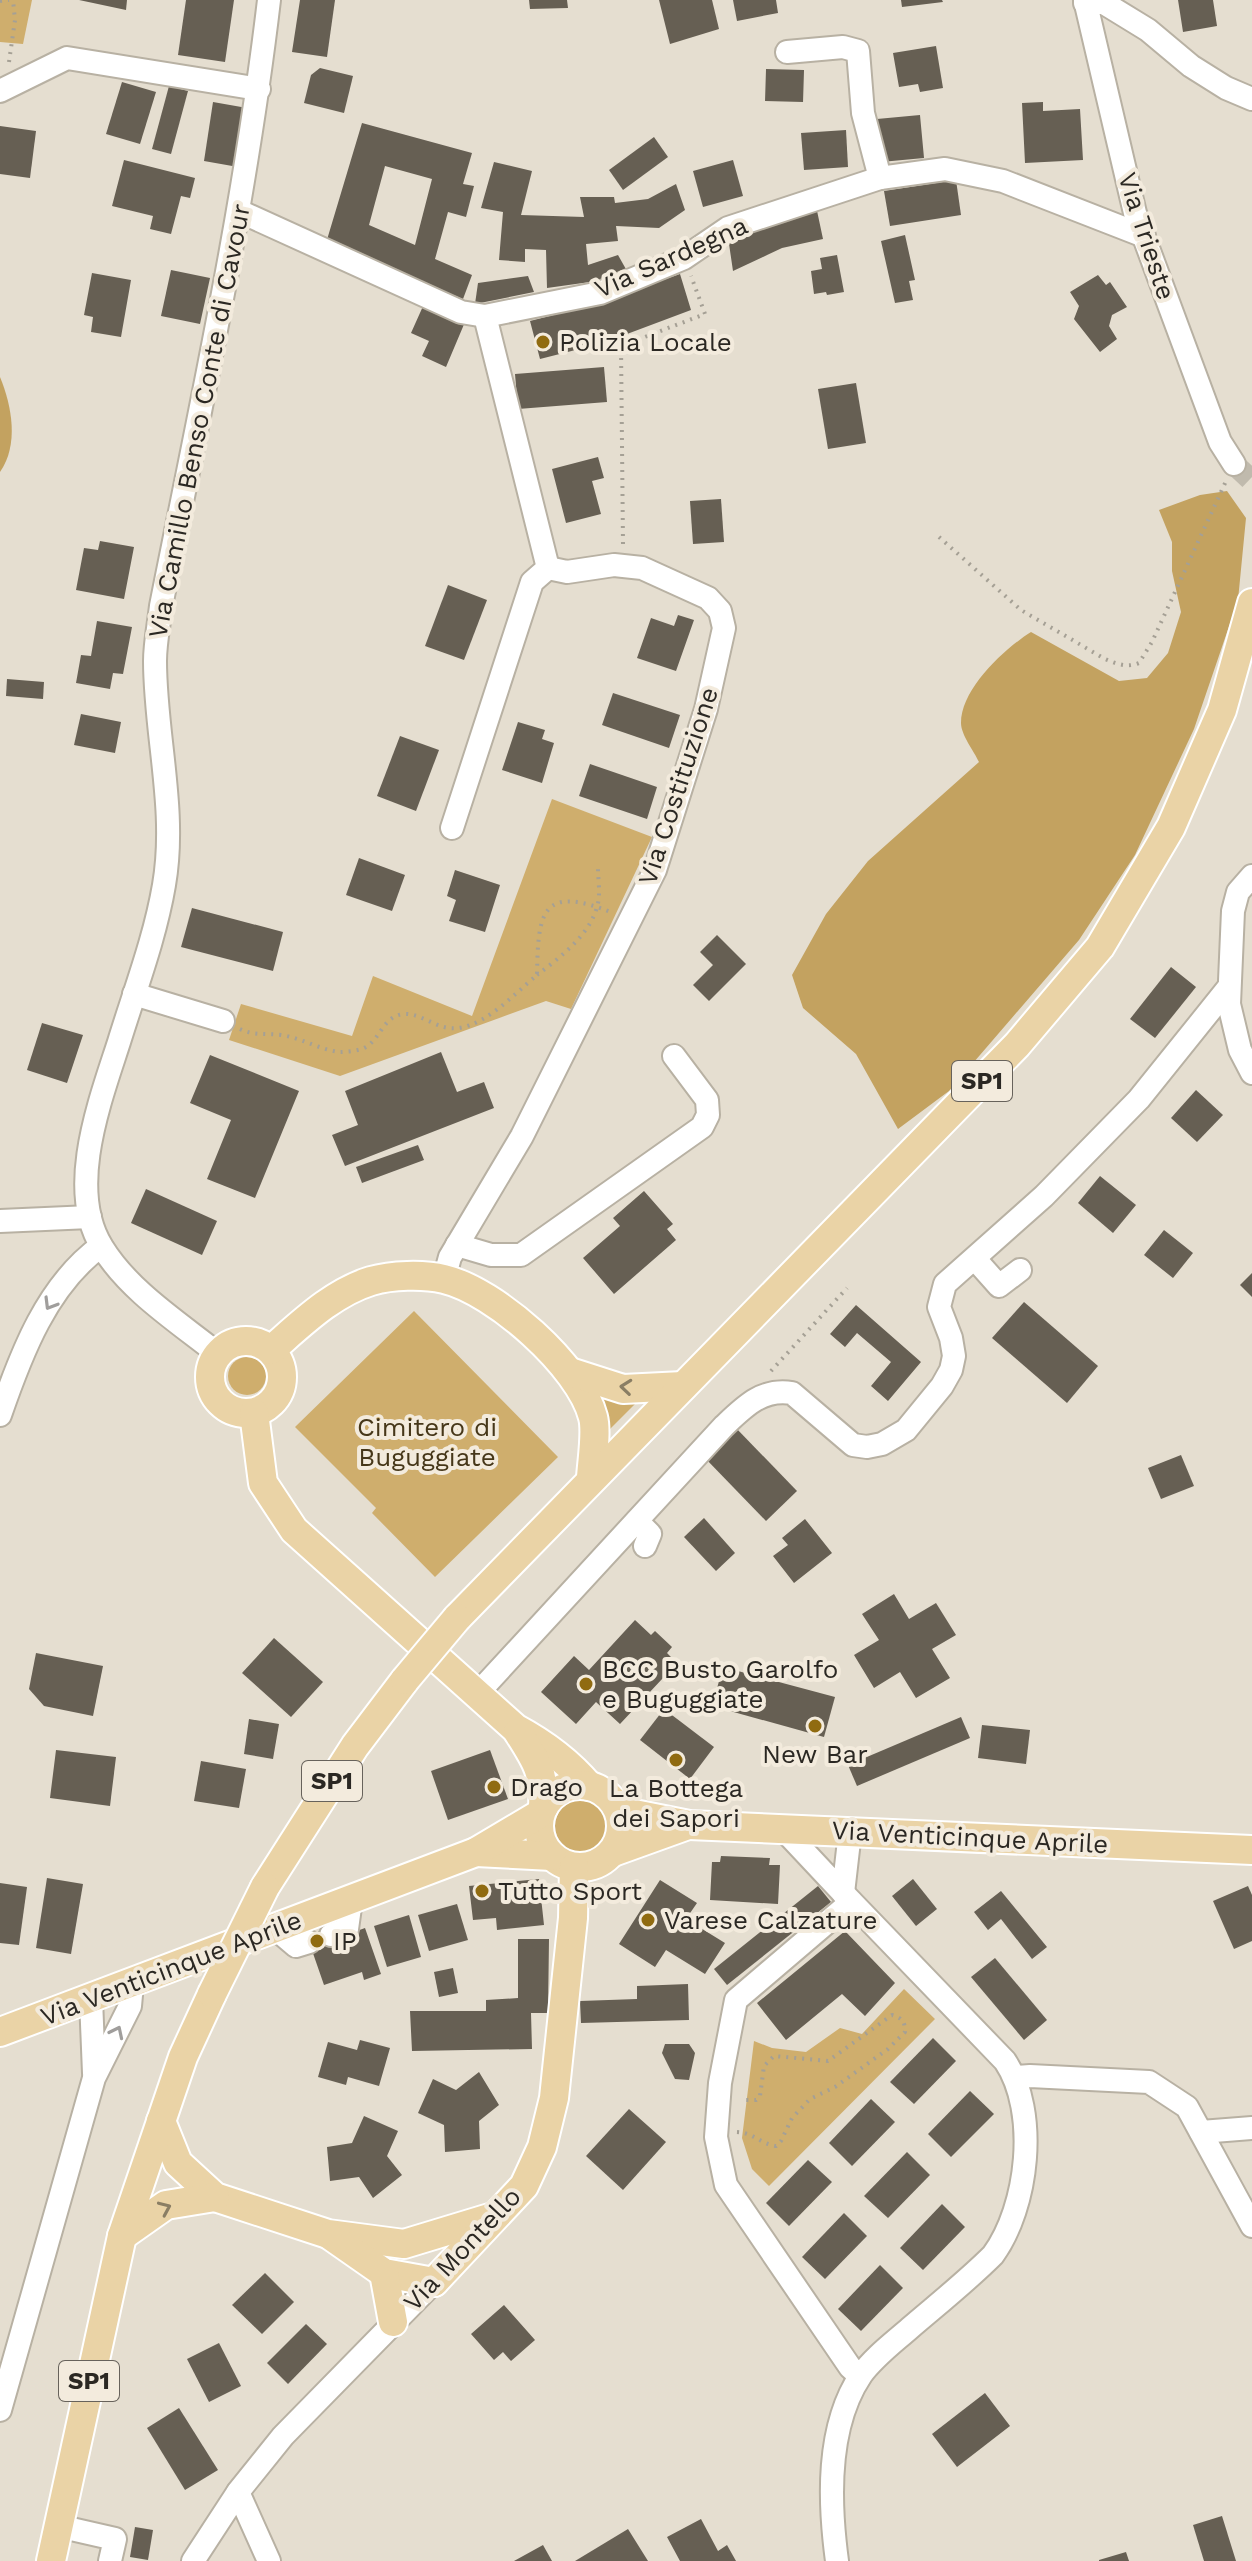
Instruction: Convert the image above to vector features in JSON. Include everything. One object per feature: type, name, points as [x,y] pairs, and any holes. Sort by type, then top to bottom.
[{"type":"main road","name":"SP1","points":[[51,2561],[122,2236],[183,2057],[265,1887],[347,1758],[405,1680],[457,1618],[1017,1045],[1100,947],[1171,827],[1222,710],[1252,603]]},
{"type":"main road","points":[[271,1350],[338,1295],[373,1280],[408,1277],[444,1279],[482,1295],[519,1321],[570,1372],[593,1417],[591,1478]]},
{"type":"main road","points":[[237,1342],[261,1344],[271,1350],[278,1359],[282,1381],[273,1401],[254,1413],[232,1411],[215,1396],[209,1374],[218,1354],[237,1342]]},
{"type":"main road","points":[[570,1372],[623,1389],[683,1386]]},
{"type":"main road","points":[[254,1413],[263,1483],[294,1530],[515,1728],[536,1739],[574,1767],[589,1786]]},
{"type":"main road","points":[[515,1728],[533,1756],[544,1782],[540,1837],[563,1862],[596,1865],[613,1852],[620,1839],[622,1825],[619,1811],[602,1791],[589,1786],[576,1785],[562,1789],[551,1797],[542,1811]]},
{"type":"main road","name":"Via Venticinque Aprile","points":[[0,2032],[476,1852],[542,1811]]},
{"type":"main road","name":"Via Venticinque Aprile","points":[[619,1811],[689,1825],[1252,1850]]},
{"type":"main road","name":"Via Venticinque Aprile","points":[[613,1852],[689,1825]]},
{"type":"main road","name":"Via Venticinque Aprile","points":[[476,1852],[563,1862]]},
{"type":"main road","name":"Via Montello","points":[[434,2282],[524,2186],[542,2147],[554,2098],[573,1918],[563,1862]]},
{"type":"main road","points":[[161,2121],[178,2163],[215,2197],[328,2234],[404,2244],[496,2216]]},
{"type":"main road","points":[[122,2236],[166,2205],[215,2197]]},
{"type":"main road","points":[[328,2234],[384,2273],[434,2282]]},
{"type":"main road","points":[[404,2244],[434,2282]]},
{"type":"main road","points":[[384,2273],[393,2322]]},
{"type":"street","name":"Via Camillo Benso Conte di Cavour","points":[[218,1354],[122,1274],[101,1246],[90,1217],[90,1145],[98,1104],[134,994],[165,883],[168,834],[155,661],[161,606],[239,211],[259,89],[269,0]]},
{"type":"street","points":[[1085,2],[1104,3],[1148,30],[1191,66],[1226,88],[1252,99]]},
{"type":"street","name":"Via Trieste","points":[[1085,2],[1135,213],[1220,442],[1234,464]]},
{"type":"street","points":[[787,52],[843,47],[858,51],[863,113],[880,178]]},
{"type":"street","points":[[8,87],[67,58],[259,89]]},
{"type":"street","name":"Via Sardegna","points":[[239,211],[461,312],[485,316],[600,293],[684,258],[728,228],[880,178],[945,169],[1003,181],[1144,236]]},
{"type":"street","points":[[452,828],[532,582],[548,568],[485,316]]},
{"type":"street","name":"Via Costituzione","points":[[444,1279],[450,1257],[522,1136],[655,870],[706,709],[724,628],[720,611],[708,598],[642,568],[623,566],[567,572],[548,568]]},
{"type":"street","points":[[1252,876],[1238,892],[1233,911],[1229,987],[1229,1004],[1240,1050],[1252,1073]]},
{"type":"street","points":[[477,1694],[525,1651],[591,1580],[637,1521],[749,1402],[780,1391],[792,1393],[853,1445],[867,1447],[882,1444],[906,1430],[951,1370],[954,1356],[939,1307],[945,1284],[1044,1196],[1139,1099],[1229,987]]},
{"type":"street","points":[[134,994],[223,1021]]},
{"type":"street","points":[[457,1245],[491,1255],[521,1255],[702,1127],[708,1115],[707,1100],[674,1056]]},
{"type":"street","points":[[0,1221],[90,1217]]},
{"type":"street","points":[[0,1415],[16,1368],[51,1300],[82,1260],[101,1246]]},
{"type":"street","points":[[975,1259],[999,1286],[1020,1270]]},
{"type":"street","points":[[637,1521],[650,1534],[645,1546]]},
{"type":"street","points":[[782,1828],[990,2044],[1016,2077],[1021,2096],[1025,2150],[1016,2212],[1006,2237],[976,2272],[878,2355],[860,2376],[840,2426],[834,2453],[832,2497],[837,2561]]},
{"type":"street","points":[[850,1832],[847,1897],[736,2000],[716,2131],[726,2185],[850,2367],[860,2376]]},
{"type":"street","points":[[276,1929],[296,1946],[347,1929],[351,1900]]},
{"type":"street","points":[[0,2410],[94,2078],[130,2006],[132,1984]]},
{"type":"street","points":[[91,1999],[94,2078]]},
{"type":"street","points":[[1016,2077],[1149,2082],[1187,2107],[1252,2226]]},
{"type":"street","points":[[1201,2132],[1252,2128]]},
{"type":"street","name":"Via Montello","points":[[193,2561],[238,2492],[283,2436],[434,2282]]},
{"type":"street","points":[[238,2492],[269,2561]]},
{"type":"street","points":[[58,2526],[115,2539],[110,2561]]},
{"type":"path","points":[[0,1],[11,0],[15,20],[8,60],[8,87]]},
{"type":"path","points":[[623,566],[621,346],[705,314],[684,258]]},
{"type":"path","points":[[939,537],[1021,610],[1105,659],[1131,666],[1139,663],[1152,642],[1234,464]]},
{"type":"path","points":[[223,1021],[252,1035],[279,1034],[344,1052],[365,1048],[376,1038],[388,1019],[405,1014],[448,1029],[467,1026],[492,1014],[563,955],[581,935],[598,907],[598,868]]},
{"type":"path","points":[[537,975],[539,923],[547,909],[561,900],[598,907],[630,920]]},
{"type":"path","points":[[749,1402],[772,1370],[847,1288]]},
{"type":"path","points":[[716,2131],[751,2133],[776,2146],[792,2118],[810,2099],[835,2087],[888,2049],[905,2032],[905,2024],[901,2018],[892,2015],[828,2061],[774,2056],[764,2066],[762,2093],[756,2100],[719,2099]]},
{"type":"green space","points":[[0,0],[32,0],[23,44],[0,42]]},
{"type":"green space","points":[[552,799],[652,837],[571,1009],[546,1001],[340,1076],[229,1040],[241,1004],[352,1036],[373,976],[472,1016]]},
{"type":"green space","name":"Cimitero di Buguggiate","points":[[414,1311],[558,1457],[435,1577],[372,1513],[376,1508],[295,1427]]},
{"type":"green space","points":[[247,1357],[260,1363],[266,1376],[260,1389],[247,1395],[234,1389],[228,1376],[234,1363]]},
{"type":"green space","points":[[598,1395],[616,1402],[635,1404],[608,1431]]},
{"type":"green space","points":[[581,1800],[599,1808],[607,1826],[599,1844],[581,1852],[563,1844],[555,1826],[563,1808]]},
{"type":"green space","points":[[904,1989],[935,2019],[769,2186],[752,2169],[742,2138],[754,2041],[772,2048],[806,2052],[840,2028],[862,2034]]},
{"type":"shaded area","points":[[0,377],[8,400],[12,438],[0,472]]},
{"type":"shaded area","points":[[1227,491],[1246,518],[1238,600],[1194,729],[1135,855],[1079,940],[949,1091],[898,1129],[856,1054],[803,1008],[792,975],[826,914],[868,861],[979,762],[965,738],[961,723],[963,710],[976,684],[997,659],[1031,632],[1119,681],[1147,678],[1168,653],[1181,612],[1172,571],[1172,542],[1159,510],[1200,495]]},
{"type":"building","points":[[79,0],[127,0],[126,10]]},
{"type":"building","points":[[186,0],[234,0],[225,62],[178,55]]},
{"type":"building","points":[[300,0],[335,0],[327,57],[292,52]]},
{"type":"building","points":[[529,0],[567,0],[568,8],[530,9]]},
{"type":"building","points":[[659,0],[712,0],[719,29],[670,44]]},
{"type":"building","points":[[733,0],[776,0],[778,13],[737,21]]},
{"type":"building","points":[[901,0],[942,0],[943,2],[902,7]]},
{"type":"building","points":[[1178,0],[1213,0],[1217,26],[1183,32]]},
{"type":"building","points":[[936,46],[943,88],[920,92],[918,84],[899,87],[893,53]]},
{"type":"building","points":[[320,68],[353,76],[344,113],[304,103],[311,75]]},
{"type":"building","points":[[766,69],[804,70],[803,102],[765,101]]},
{"type":"building","points":[[122,82],[156,92],[140,144],[106,134]]},
{"type":"building","points":[[169,86],[188,91],[171,154],[152,149]]},
{"type":"building","points":[[213,102],[247,108],[238,167],[204,161]]},
{"type":"building","points":[[1043,102],[1043,111],[1080,109],[1083,160],[1025,163],[1022,103]]},
{"type":"building","points":[[920,115],[924,158],[881,162],[877,119]]},
{"type":"building","points":[[362,123],[472,153],[463,184],[474,186],[466,217],[448,212],[435,259],[472,275],[463,299],[326,243]],"holes":[[[385,166],[432,179],[415,245],[369,225]]]},
{"type":"building","points":[[0,126],[36,131],[30,178],[0,174]]},
{"type":"building","points":[[846,130],[848,167],[804,170],[801,133]]},
{"type":"building","points":[[654,137],[668,157],[623,190],[609,170]]},
{"type":"building","points":[[124,160],[195,178],[190,198],[181,196],[171,234],[150,229],[153,216],[112,206]]},
{"type":"building","points":[[733,160],[743,196],[703,207],[693,171]]},
{"type":"building","points":[[494,162],[532,171],[521,215],[584,217],[580,197],[614,197],[615,203],[648,199],[676,184],[685,210],[659,228],[616,226],[618,241],[586,244],[588,265],[618,255],[627,271],[597,281],[547,288],[546,250],[525,249],[525,262],[499,260],[503,212],[481,208]]},
{"type":"building","points":[[956,180],[961,215],[890,226],[884,191]]},
{"type":"building","points":[[816,206],[823,239],[782,248],[733,271],[728,237]]},
{"type":"building","points":[[905,235],[915,280],[909,281],[913,300],[895,303],[881,241]]},
{"type":"building","points":[[837,255],[844,292],[814,294],[811,271],[822,269],[820,258]]},
{"type":"building","points":[[171,270],[210,278],[200,324],[161,316]]},
{"type":"building","points":[[92,273],[131,280],[121,337],[91,332],[93,317],[84,315]]},
{"type":"building","points":[[680,274],[691,310],[603,343],[540,359],[530,321],[593,305]]},
{"type":"building","points":[[1098,275],[1106,285],[1110,282],[1127,307],[1112,315],[1109,326],[1117,339],[1100,352],[1074,319],[1079,306],[1070,292]]},
{"type":"building","points":[[528,276],[534,292],[475,304],[478,283]]},
{"type":"building","points":[[424,304],[465,322],[446,367],[422,356],[429,341],[411,333]]},
{"type":"building","points":[[604,367],[607,402],[518,409],[515,374]]},
{"type":"building","points":[[856,383],[866,443],[828,449],[818,389]]},
{"type":"building","points":[[598,457],[604,478],[592,481],[601,514],[566,523],[552,469]]},
{"type":"building","points":[[721,499],[724,542],[693,544],[690,501]]},
{"type":"building","points":[[100,541],[134,547],[124,599],[76,590],[84,548],[98,550]]},
{"type":"building","points":[[448,585],[487,600],[464,660],[425,646]]},
{"type":"building","points":[[678,615],[694,620],[676,671],[637,658],[651,618],[674,626]]},
{"type":"building","points":[[97,621],[132,627],[123,674],[113,673],[110,689],[76,683],[81,655],[91,656]]},
{"type":"building","points":[[7,679],[44,682],[43,699],[6,696]]},
{"type":"building","points":[[613,693],[680,715],[669,748],[602,725]]},
{"type":"building","points":[[81,714],[121,722],[115,753],[74,745]]},
{"type":"building","points":[[518,722],[545,730],[542,739],[554,743],[542,783],[502,770]]},
{"type":"building","points":[[400,736],[439,750],[416,811],[377,796]]},
{"type":"building","points":[[590,764],[657,787],[647,819],[579,796]]},
{"type":"building","points":[[359,858],[405,875],[392,911],[346,895]]},
{"type":"building","points":[[455,870],[500,885],[485,932],[449,921],[456,900],[447,896]]},
{"type":"building","points":[[192,908],[283,932],[273,971],[181,947]]},
{"type":"building","points":[[717,935],[746,964],[709,1001],[693,985],[713,965],[700,952]]},
{"type":"building","points":[[1171,967],[1196,987],[1155,1038],[1130,1019]]},
{"type":"building","points":[[42,1023],[83,1035],[67,1083],[27,1070]]},
{"type":"building","points":[[441,1052],[457,1092],[484,1082],[494,1108],[345,1166],[332,1135],[358,1125],[345,1091]]},
{"type":"building","points":[[210,1055],[299,1091],[255,1198],[207,1179],[231,1120],[190,1103]]},
{"type":"building","points":[[1196,1090],[1223,1115],[1197,1142],[1171,1118]]},
{"type":"building","points":[[418,1145],[424,1160],[362,1183],[356,1167]]},
{"type":"building","points":[[1100,1176],[1136,1205],[1113,1233],[1078,1203]]},
{"type":"building","points":[[146,1189],[217,1221],[202,1255],[131,1223]]},
{"type":"building","points":[[644,1191],[673,1224],[667,1229],[676,1240],[614,1294],[583,1258],[620,1226],[613,1218]]},
{"type":"building","points":[[1164,1230],[1193,1253],[1173,1278],[1144,1255]]},
{"type":"building","points":[[1252,1273],[1252,1297],[1240,1285]]},
{"type":"building","points":[[1024,1302],[1098,1366],[1067,1403],[992,1338]]},
{"type":"building","points":[[856,1305],[921,1362],[888,1401],[871,1386],[891,1362],[857,1333],[845,1347],[830,1334]]},
{"type":"building","points":[[735,1427],[797,1491],[766,1521],[704,1457]]},
{"type":"building","points":[[1181,1455],[1194,1486],[1161,1499],[1148,1468]]},
{"type":"building","points":[[704,1518],[735,1553],[716,1571],[684,1537]]},
{"type":"building","points":[[805,1519],[832,1553],[794,1583],[773,1556],[788,1545],[782,1538]]},
{"type":"building","points":[[894,1594],[909,1619],[936,1603],[956,1635],[932,1649],[950,1678],[916,1698],[900,1672],[874,1688],[854,1655],[879,1640],[862,1614]]},
{"type":"building","points":[[635,1620],[651,1635],[655,1631],[672,1647],[667,1653],[677,1663],[620,1724],[596,1702],[576,1724],[541,1692],[574,1656],[589,1670]]},
{"type":"building","points":[[274,1638],[323,1682],[291,1717],[242,1673]]},
{"type":"building","points":[[36,1653],[103,1666],[93,1716],[44,1706],[29,1689]]},
{"type":"building","points":[[723,1667],[835,1697],[824,1737],[712,1706]]},
{"type":"building","points":[[664,1709],[714,1747],[690,1779],[640,1740]]},
{"type":"building","points":[[961,1717],[970,1738],[857,1786],[848,1765]]},
{"type":"building","points":[[249,1719],[279,1724],[273,1759],[244,1754]]},
{"type":"building","points":[[982,1725],[1030,1730],[1026,1764],[978,1758]]},
{"type":"building","points":[[56,1750],[116,1757],[110,1806],[50,1798]]},
{"type":"building","points":[[490,1750],[508,1799],[448,1820],[431,1771]]},
{"type":"building","points":[[201,1761],[246,1769],[239,1808],[194,1801]]},
{"type":"building","points":[[721,1856],[770,1858],[769,1865],[780,1865],[778,1904],[710,1900],[712,1862],[720,1862]]},
{"type":"building","points":[[47,1878],[83,1884],[71,1954],[36,1948]]},
{"type":"building","points":[[539,1879],[544,1925],[497,1930],[496,1918],[473,1920],[469,1886]]},
{"type":"building","points":[[913,1879],[937,1909],[916,1926],[892,1896]]},
{"type":"building","points":[[660,1880],[697,1903],[686,1919],[725,1943],[705,1974],[666,1950],[655,1967],[619,1944]]},
{"type":"building","points":[[0,1883],[27,1887],[19,1945],[0,1943]]},
{"type":"building","points":[[818,1886],[831,1902],[727,1985],[714,1969]]},
{"type":"building","points":[[1248,1886],[1252,1895],[1252,1941],[1234,1949],[1213,1901]]},
{"type":"building","points":[[1001,1891],[1047,1947],[1032,1959],[1001,1919],[988,1930],[974,1912]]},
{"type":"building","points":[[457,1904],[468,1940],[429,1951],[418,1915]]},
{"type":"building","points":[[409,1915],[421,1957],[387,1967],[374,1926]]},
{"type":"building","points":[[328,1928],[332,1940],[365,1928],[381,1974],[364,1980],[362,1972],[324,1985],[307,1936]]},
{"type":"building","points":[[845,1931],[895,1983],[865,2016],[842,1994],[786,2040],[757,2003]]},
{"type":"building","points":[[518,1939],[549,1939],[548,2013],[531,2013],[532,2049],[412,2051],[410,2011],[486,2011],[486,2000],[518,1998]]},
{"type":"building","points":[[995,1958],[1047,2020],[1024,2040],[971,1977]]},
{"type":"building","points":[[453,1968],[458,1993],[439,1997],[434,1972]]},
{"type":"building","points":[[688,1984],[689,2020],[581,2023],[580,2001],[637,1999],[637,1986]]},
{"type":"building","points":[[933,2038],[956,2061],[914,2104],[890,2082]]},
{"type":"building","points":[[360,2040],[390,2048],[379,2086],[348,2077],[346,2085],[318,2077],[328,2042],[357,2050]]},
{"type":"building","points":[[665,2044],[689,2044],[695,2053],[689,2080],[675,2079],[662,2053]]},
{"type":"building","points":[[479,2072],[499,2105],[479,2121],[480,2149],[445,2152],[444,2125],[418,2113],[433,2079],[456,2090]]},
{"type":"building","points":[[970,2091],[994,2114],[951,2157],[928,2134]]},
{"type":"building","points":[[871,2099],[895,2122],[852,2166],[829,2143]]},
{"type":"building","points":[[629,2109],[666,2142],[623,2190],[586,2156]]},
{"type":"building","points":[[364,2116],[398,2131],[387,2156],[402,2175],[373,2198],[359,2177],[330,2181],[327,2147],[352,2143]]},
{"type":"building","points":[[907,2152],[930,2175],[888,2218],[864,2196]]},
{"type":"building","points":[[808,2160],[832,2182],[789,2226],[766,2203]]},
{"type":"building","points":[[942,2204],[965,2227],[923,2270],[900,2248]]},
{"type":"building","points":[[844,2213],[867,2236],[825,2279],[802,2257]]},
{"type":"building","points":[[880,2265],[903,2288],[861,2331],[838,2309]]},
{"type":"building","points":[[265,2273],[294,2302],[262,2334],[232,2305]]},
{"type":"building","points":[[504,2305],[535,2340],[511,2361],[503,2352],[494,2360],[471,2334]]},
{"type":"building","points":[[306,2324],[327,2344],[288,2384],[267,2363]]},
{"type":"building","points":[[219,2343],[241,2386],[209,2402],[187,2359]]},
{"type":"building","points":[[985,2393],[1010,2426],[957,2467],[932,2434]]},
{"type":"building","points":[[179,2408],[218,2470],[185,2490],[147,2428]]},
{"type":"building","points":[[1222,2516],[1236,2561],[1204,2561],[1193,2525]]},
{"type":"building","points":[[701,2519],[718,2551],[727,2545],[736,2561],[680,2561],[667,2537]]},
{"type":"building","points":[[135,2527],[153,2530],[148,2560],[130,2557]]},
{"type":"building","points":[[628,2529],[648,2561],[575,2561]]},
{"type":"building","points":[[543,2545],[552,2561],[514,2561]]},
{"type":"building","points":[[1126,2552],[1129,2561],[1099,2561],[1099,2560]]},
{"type":"tunnel","points":[[1234,464],[1252,481]]},
{"type":"place","name":"Polizia Locale","points":[[543,342]]},
{"type":"place","name":"BCC Busto Garolfo e Buguggiate","points":[[586,1684]]},
{"type":"place","name":"New Bar","points":[[815,1726]]},
{"type":"place","name":"La Bottega dei Sapori","points":[[676,1760]]},
{"type":"place","name":"Drago","points":[[494,1787]]},
{"type":"place","name":"Tutto Sport","points":[[482,1891]]},
{"type":"place","name":"Varese Calzature","points":[[648,1920]]},
{"type":"place","name":"IP","points":[[317,1941]]}]
